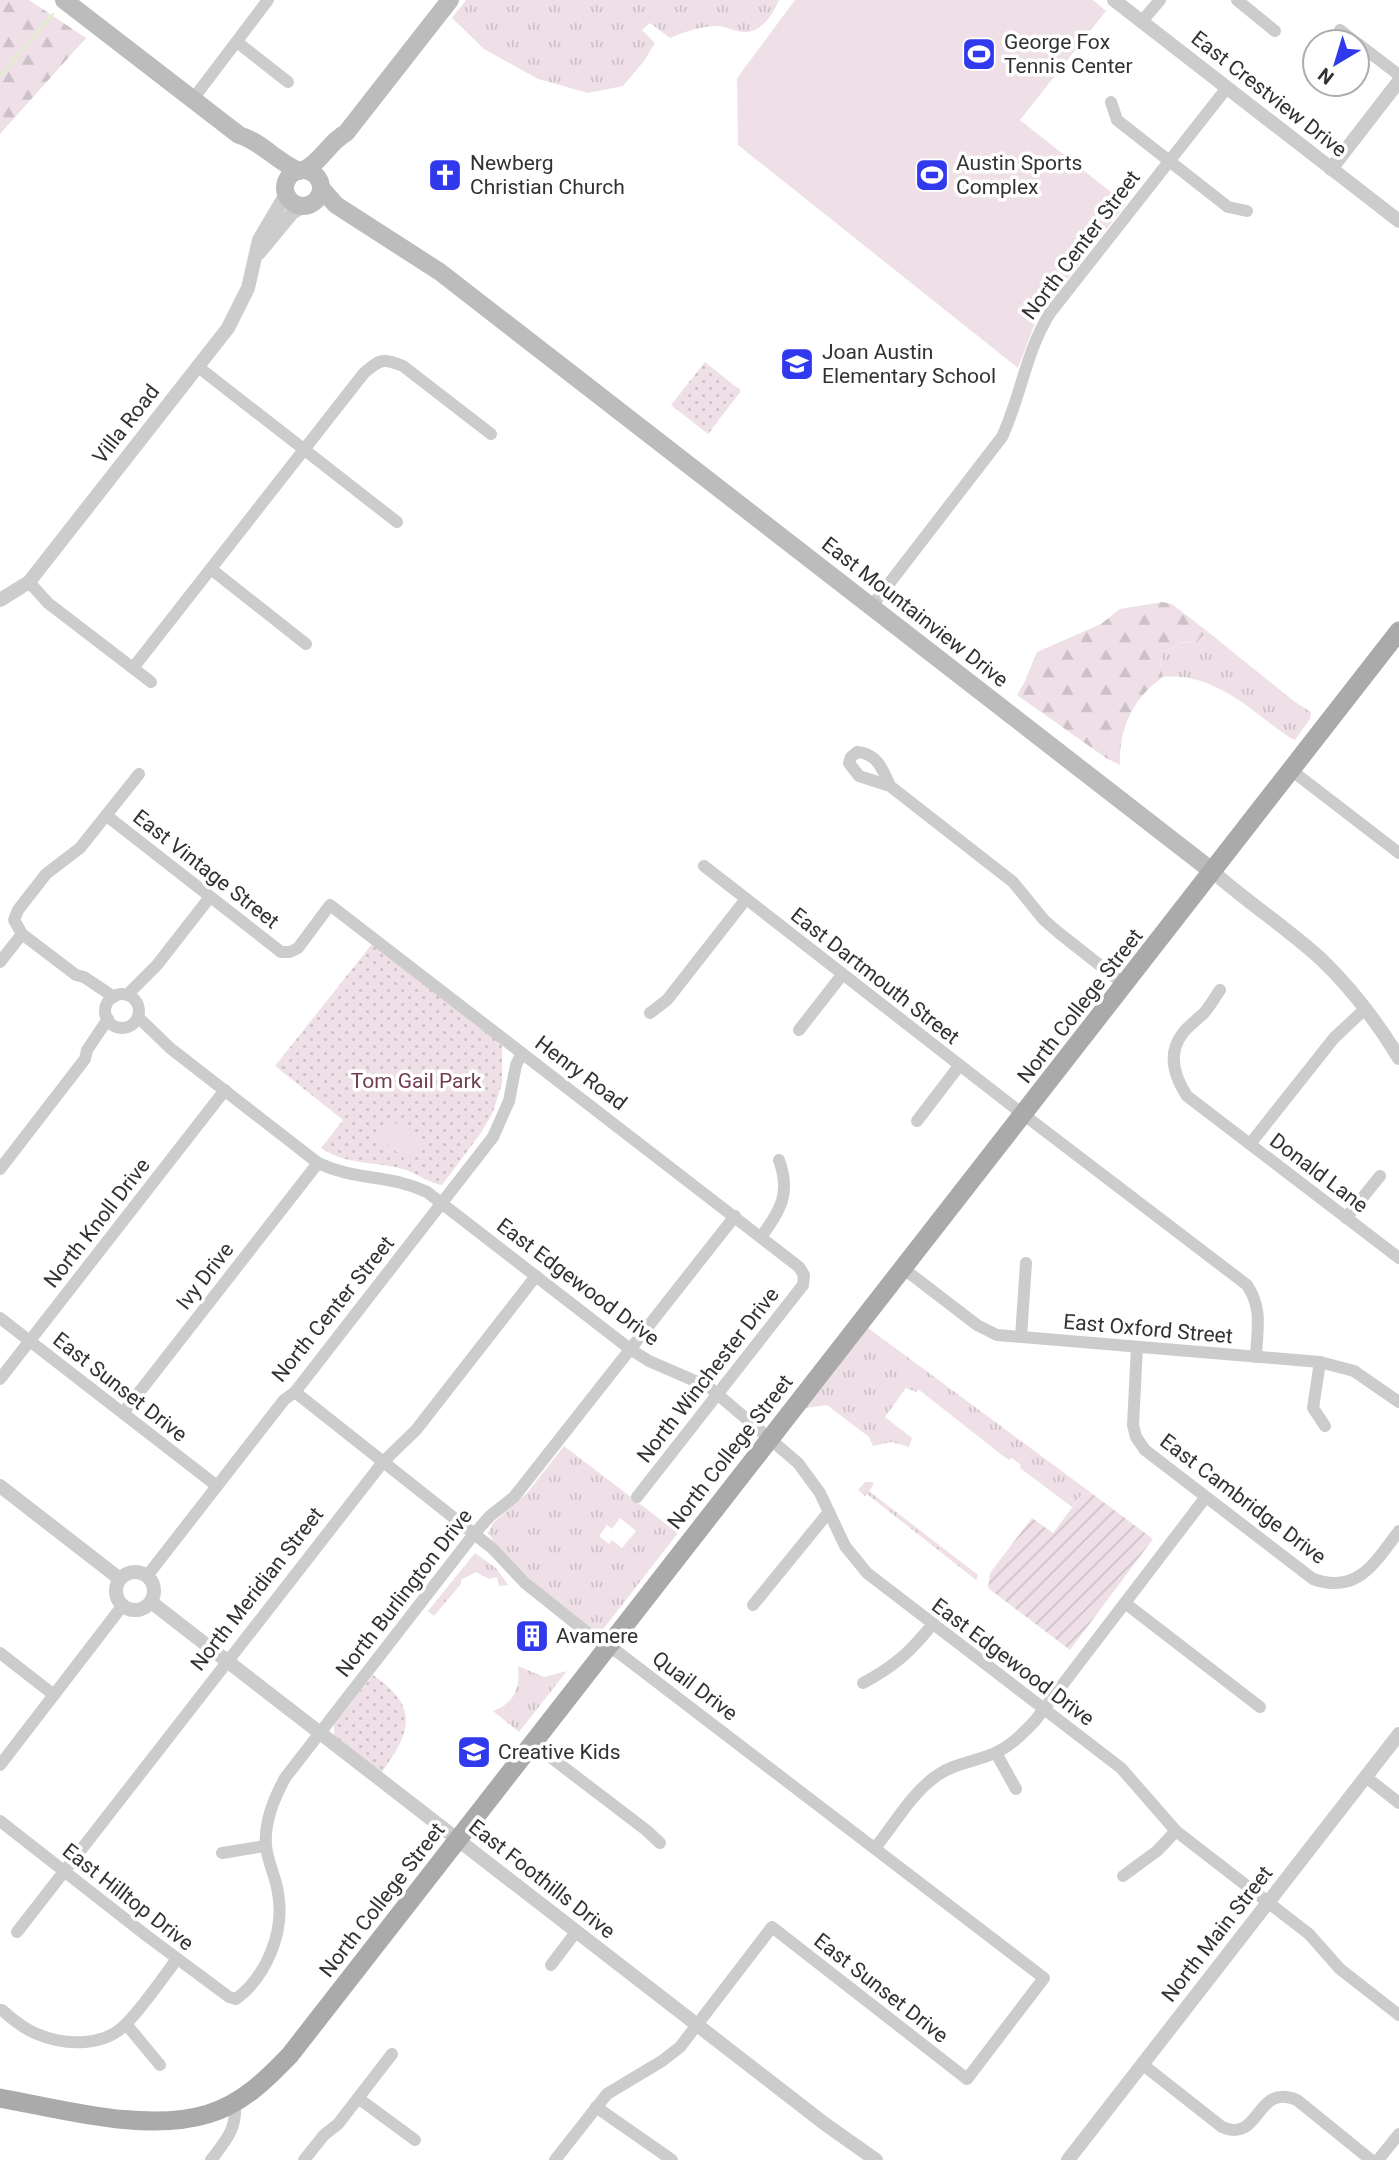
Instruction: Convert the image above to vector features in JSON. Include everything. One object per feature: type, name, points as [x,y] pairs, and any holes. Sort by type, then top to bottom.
[{"type":"main road","points":[[64,0],[239,135],[253,139],[285,164],[314,174],[321,185]]},
{"type":"main road","points":[[285,191],[289,177],[317,162],[337,138],[346,133],[450,0]]},
{"type":"main road","points":[[239,135],[247,149],[281,178],[293,203],[307,206],[318,198],[326,167],[345,144],[346,133]]},
{"type":"main road","name":"East Mountainview Drive","points":[[321,185],[336,205],[440,272],[1212,872]]},
{"type":"main road","name":"East Mountainview Drive","points":[[307,206],[320,209],[359,232],[376,232]]},
{"type":"main road","name":"North College Street","points":[[0,2098],[136,2120],[193,2118],[235,2102],[258,2087],[290,2055],[1399,631]]},
{"type":"street","points":[[193,99],[268,0]]},
{"type":"street","name":"East Crestview Drive","points":[[1114,0],[1399,221]]},
{"type":"street","points":[[1142,21],[1160,0]]},
{"type":"street","points":[[1237,0],[1275,30]]},
{"type":"street","points":[[237,42],[288,82]]},
{"type":"street","points":[[1371,54],[1399,75]]},
{"type":"street","points":[[1331,169],[1399,82]]},
{"type":"street","name":"North Center Street","points":[[871,607],[1002,437],[1014,410],[1030,353],[1040,329],[1060,298],[1226,89]]},
{"type":"street","points":[[1111,102],[1117,120],[1168,161],[1228,207],[1247,211]]},
{"type":"street","name":"Villa Road","points":[[0,600],[29,582],[228,328],[239,309],[258,254],[260,240],[285,191]]},
{"type":"street","name":"Villa Road","points":[[258,254],[292,213],[307,206]]},
{"type":"street","points":[[133,668],[364,373],[377,361],[387,360],[403,366],[491,434]]},
{"type":"street","points":[[197,366],[397,522]]},
{"type":"street","points":[[211,569],[306,644]]},
{"type":"street","points":[[29,582],[48,603],[151,682]]},
{"type":"street","points":[[1292,770],[1399,853]]},
{"type":"street","points":[[0,962],[22,934],[16,928],[14,920],[19,909],[46,874],[80,848],[139,774]]},
{"type":"street","points":[[890,786],[1013,883],[1059,933],[1125,985]]},
{"type":"street","name":"East Vintage Street","points":[[107,816],[281,952],[298,948],[330,905]]},
{"type":"street","name":"East Dartmouth Street","points":[[704,866],[959,1066],[1247,1285],[1259,1310],[1256,1357]]},
{"type":"street","name":"East Mountainview Drive","points":[[1212,872],[1321,960],[1366,1008],[1399,1058]]},
{"type":"street","points":[[0,1169],[85,1059],[93,1054],[122,1011],[153,978],[157,965],[210,897]]},
{"type":"street","points":[[650,1013],[667,1000],[746,899]]},
{"type":"street","name":"Henry Road","points":[[330,905],[735,1216],[799,1267],[804,1275]]},
{"type":"street","name":"East Edgewood Drive","points":[[22,934],[76,975],[84,977],[122,1011],[318,1163],[343,1174],[409,1184],[442,1203],[630,1349],[660,1366],[701,1382],[717,1394],[808,1474],[855,1561],[866,1573],[1121,1769],[1176,1831],[1309,1934],[1340,1969],[1399,2015]]},
{"type":"street","points":[[799,1030],[842,975]]},
{"type":"street","name":"Donald Lane","points":[[1220,990],[1204,1013],[1182,1034],[1174,1049],[1173,1064],[1178,1081],[1187,1096],[1399,1258]]},
{"type":"street","points":[[1250,1144],[1334,1038],[1366,1008]]},
{"type":"street","name":"North Center Street","points":[[147,1576],[284,1400],[295,1392],[493,1137],[509,1101],[516,1065],[522,1053]]},
{"type":"street","points":[[917,1121],[959,1066]]},
{"type":"street","name":"North Knoll Drive","points":[[0,1379],[225,1090]]},
{"type":"street","points":[[761,1237],[778,1214],[783,1197],[785,1182],[779,1160]]},
{"type":"street","name":"Ivy Drive","points":[[123,1413],[318,1163]]},
{"type":"street","points":[[1346,1217],[1380,1176]]},
{"type":"street","name":"North Burlington Drive","points":[[236,1999],[262,1969],[278,1933],[279,1893],[265,1846],[270,1808],[285,1778],[474,1534],[490,1516],[514,1497],[735,1216]]},
{"type":"street","points":[[1021,1338],[1026,1263]]},
{"type":"street","name":"East Oxford Street","points":[[904,1269],[977,1325],[997,1335],[1320,1362],[1354,1371],[1399,1402]]},
{"type":"street","name":"North Winchester Drive","points":[[637,1497],[803,1284],[804,1275]]},
{"type":"street","name":"North Meridian Street","points":[[17,1932],[383,1462],[416,1430],[536,1276]]},
{"type":"street","name":"East Sunset Drive","points":[[0,1318],[217,1486]]},
{"type":"street","name":"East Cambridge Drive","points":[[1137,1347],[1133,1411],[1136,1437],[1155,1459],[1313,1579],[1328,1585],[1351,1581],[1367,1571],[1399,1531]]},
{"type":"street","points":[[1320,1362],[1314,1408],[1325,1426]]},
{"type":"street","name":"Quail Drive","points":[[295,1392],[492,1548],[525,1583],[1044,1978],[967,2079]]},
{"type":"street","points":[[0,1486],[120,1579]]},
{"type":"street","points":[[875,1848],[920,1790],[935,1776],[954,1765],[996,1753],[1021,1735],[1044,1709],[1205,1498]]},
{"type":"street","points":[[754,1605],[828,1513]]},
{"type":"street","points":[[130,1573],[147,1576],[155,1591],[150,1602],[141,1609],[134,1610],[123,1605],[117,1596],[120,1579],[130,1573]]},
{"type":"street","name":"East Foothills Drive","points":[[150,1602],[825,2124],[876,2160]]},
{"type":"street","points":[[1125,1603],[1260,1707]]},
{"type":"street","points":[[0,1765],[123,1605]]},
{"type":"street","points":[[863,1683],[895,1665],[909,1653],[932,1625]]},
{"type":"street","points":[[0,1653],[54,1695]]},
{"type":"street","name":"North Main Street","points":[[1075,2158],[1142,2064],[1399,1734]]},
{"type":"street","points":[[532,1743],[660,1843]]},
{"type":"street","points":[[996,1753],[1016,1788]]},
{"type":"street","points":[[1366,1777],[1399,1803]]},
{"type":"street","name":"East Hilltop Drive","points":[[0,1821],[177,1959],[229,1997],[236,1999]]},
{"type":"street","points":[[1123,1876],[1157,1851],[1176,1831]]},
{"type":"street","points":[[222,1853],[265,1846]]},
{"type":"street","name":"East Sunset Drive","points":[[697,2025],[772,1927],[967,2079]]},
{"type":"street","points":[[551,1965],[576,1932]]},
{"type":"street","points":[[2,2010],[37,2034],[74,2043],[109,2037],[126,2024],[177,1959]]},
{"type":"street","points":[[126,2024],[160,2065]]},
{"type":"street","points":[[555,2160],[596,2107],[618,2086],[674,2054],[697,2025]]},
{"type":"street","points":[[304,2160],[393,2054]]},
{"type":"street","points":[[1142,2064],[1222,2127],[1233,2132],[1241,2131],[1270,2098],[1285,2095],[1297,2099],[1371,2160]]},
{"type":"street","points":[[358,2098],[415,2140]]},
{"type":"street","points":[[211,2160],[233,2130],[237,2118],[235,2102]]},
{"type":"street","points":[[596,2107],[672,2160]]},
{"type":"street","points":[[1378,2160],[1399,2134]]},
{"type":"green space","points":[[0,0],[29,0],[86,38],[0,134]]},
{"type":"green space","points":[[466,0],[779,0],[766,21],[751,31],[742,32],[712,26],[670,38],[650,23],[642,30],[655,43],[623,86],[588,93],[538,79],[484,49],[452,18]]},
{"type":"green space","name":"Austin Sports Complex","points":[[795,0],[1093,0],[1106,11],[1020,120],[1126,204],[1037,318],[1018,368],[738,145],[737,78]]},
{"type":"green space","points":[[705,362],[741,391],[708,434],[671,405]]},
{"type":"green space","points":[[1162,602],[1172,604],[1207,631],[1196,643],[1179,642],[1174,648],[1162,652],[1160,663],[1163,677],[1143,694],[1130,715],[1122,739],[1120,765],[1017,695],[1037,652],[1101,624],[1120,609]]},
{"type":"green space","points":[[1207,631],[1311,712],[1310,719],[1295,740],[1216,687],[1191,678],[1163,677],[1160,663],[1162,652],[1174,648],[1179,642],[1194,641]]},
{"type":"green space","name":"Tom Gail Park","points":[[372,944],[502,1041],[502,1083],[493,1112],[481,1133],[442,1185],[406,1170],[341,1158],[321,1148],[343,1120],[275,1066]]},
{"type":"green space","points":[[389,1118],[423,1144],[409,1162],[375,1135]]},
{"type":"green space","points":[[868,1328],[1086,1489],[1072,1507],[1020,1468],[1021,1465],[1012,1458],[1009,1460],[1003,1456],[918,1389],[916,1392],[906,1388],[885,1417],[912,1438],[909,1447],[891,1442],[873,1446],[869,1437],[827,1405],[806,1408]]},
{"type":"green space","points":[[564,1446],[678,1533],[601,1632],[575,1618],[540,1589],[507,1557],[488,1533],[493,1523],[527,1493]],"holes":[[[620,1518],[636,1531],[622,1548],[612,1540],[609,1544],[599,1536],[607,1525],[612,1529]]]},
{"type":"green space","points":[[865,1482],[872,1482],[874,1484],[869,1491],[978,1575],[976,1580],[867,1494],[865,1496],[858,1490]]},
{"type":"green space","points":[[1086,1489],[1153,1539],[1070,1650],[988,1588],[990,1573],[1032,1518],[1053,1533]]},
{"type":"green space","points":[[475,1553],[496,1568],[508,1585],[499,1586],[497,1577],[489,1579],[476,1572],[461,1580],[461,1584],[434,1616],[428,1611]]},
{"type":"green space","points":[[518,1666],[544,1677],[567,1671],[519,1732],[493,1711],[514,1694],[518,1681]]},
{"type":"green space","points":[[373,1675],[398,1698],[406,1721],[399,1745],[381,1773],[334,1736],[334,1724]]},
{"type":"waterway","points":[[0,76],[53,14]]},
{"type":"place","name":"George Fox Tennis Center","points":[[979,54]]},
{"type":"place","name":"Newberg Christian Church","points":[[445,175]]},
{"type":"place","name":"Austin Sports Complex","points":[[932,175]]},
{"type":"place","name":"Joan Austin Elementary School","points":[[797,364]]},
{"type":"place","name":"Avamere","points":[[532,1636]]},
{"type":"place","name":"Creative Kids","points":[[474,1752]]}]
